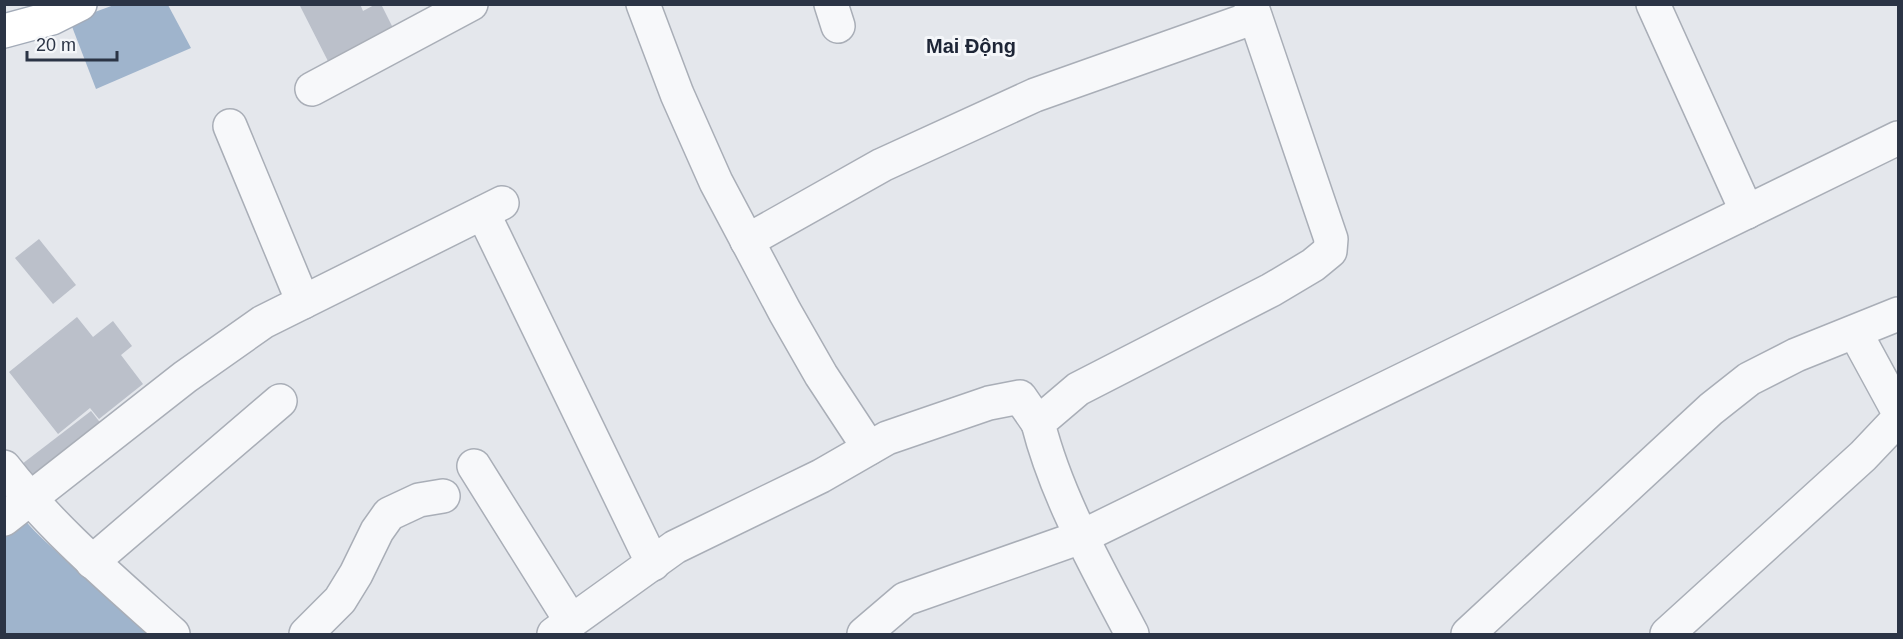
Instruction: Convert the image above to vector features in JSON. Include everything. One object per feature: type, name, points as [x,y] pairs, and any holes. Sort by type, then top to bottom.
[{"type":"main road","points":[[4,31],[52,18],[80,4]]},
{"type":"street","points":[[312,89],[471,4]]},
{"type":"street","points":[[643,4],[677,94],[716,182],[820,375],[869,448]]},
{"type":"street","points":[[1653,4],[1747,212]]},
{"type":"street","points":[[747,241],[882,165],[1035,95],[1253,11],[1331,239],[1330,251],[1313,265],[1271,290],[1078,389],[1038,423]]},
{"type":"street","points":[[230,126],[303,302]]},
{"type":"street","points":[[864,634],[905,599],[1081,537],[1899,138]]},
{"type":"street","points":[[18,508],[185,376],[263,322],[493,208],[653,564]]},
{"type":"street","points":[[1468,634],[1711,409],[1749,379],[1796,355],[1899,314]]},
{"type":"street","points":[[1855,332],[1899,411]]},
{"type":"street","points":[[474,466],[563,628],[675,547],[821,476],[887,438],[979,406],[1020,397],[1038,423],[1044,447],[1081,537],[1132,634]]},
{"type":"street","points":[[92,562],[280,401]]},
{"type":"street","points":[[1667,634],[1863,456],[1899,419]]},
{"type":"street","points":[[4,466],[18,508],[92,562],[173,634]]},
{"type":"street","points":[[306,634],[340,600],[356,574],[377,531],[389,514],[419,500],[442,496]]},
{"type":"water","points":[[114,5],[168,5],[191,48],[96,89],[71,24],[73,20]]},
{"type":"water","points":[[4,487],[14,506],[34,530],[91,584],[151,634],[5,634]]},
{"type":"building","points":[[299,4],[360,4],[363,11],[376,4],[381,4],[397,36],[332,69]]},
{"type":"building","points":[[39,239],[76,285],[53,304],[15,258]]},
{"type":"building","points":[[77,317],[93,337],[113,321],[132,346],[121,355],[143,384],[99,419],[90,408],[58,434],[9,372]]},
{"type":"building","points":[[91,411],[106,430],[37,484],[22,464]]},
{"type":"district","name":"Mai Động","points":[[971,46]]}]
